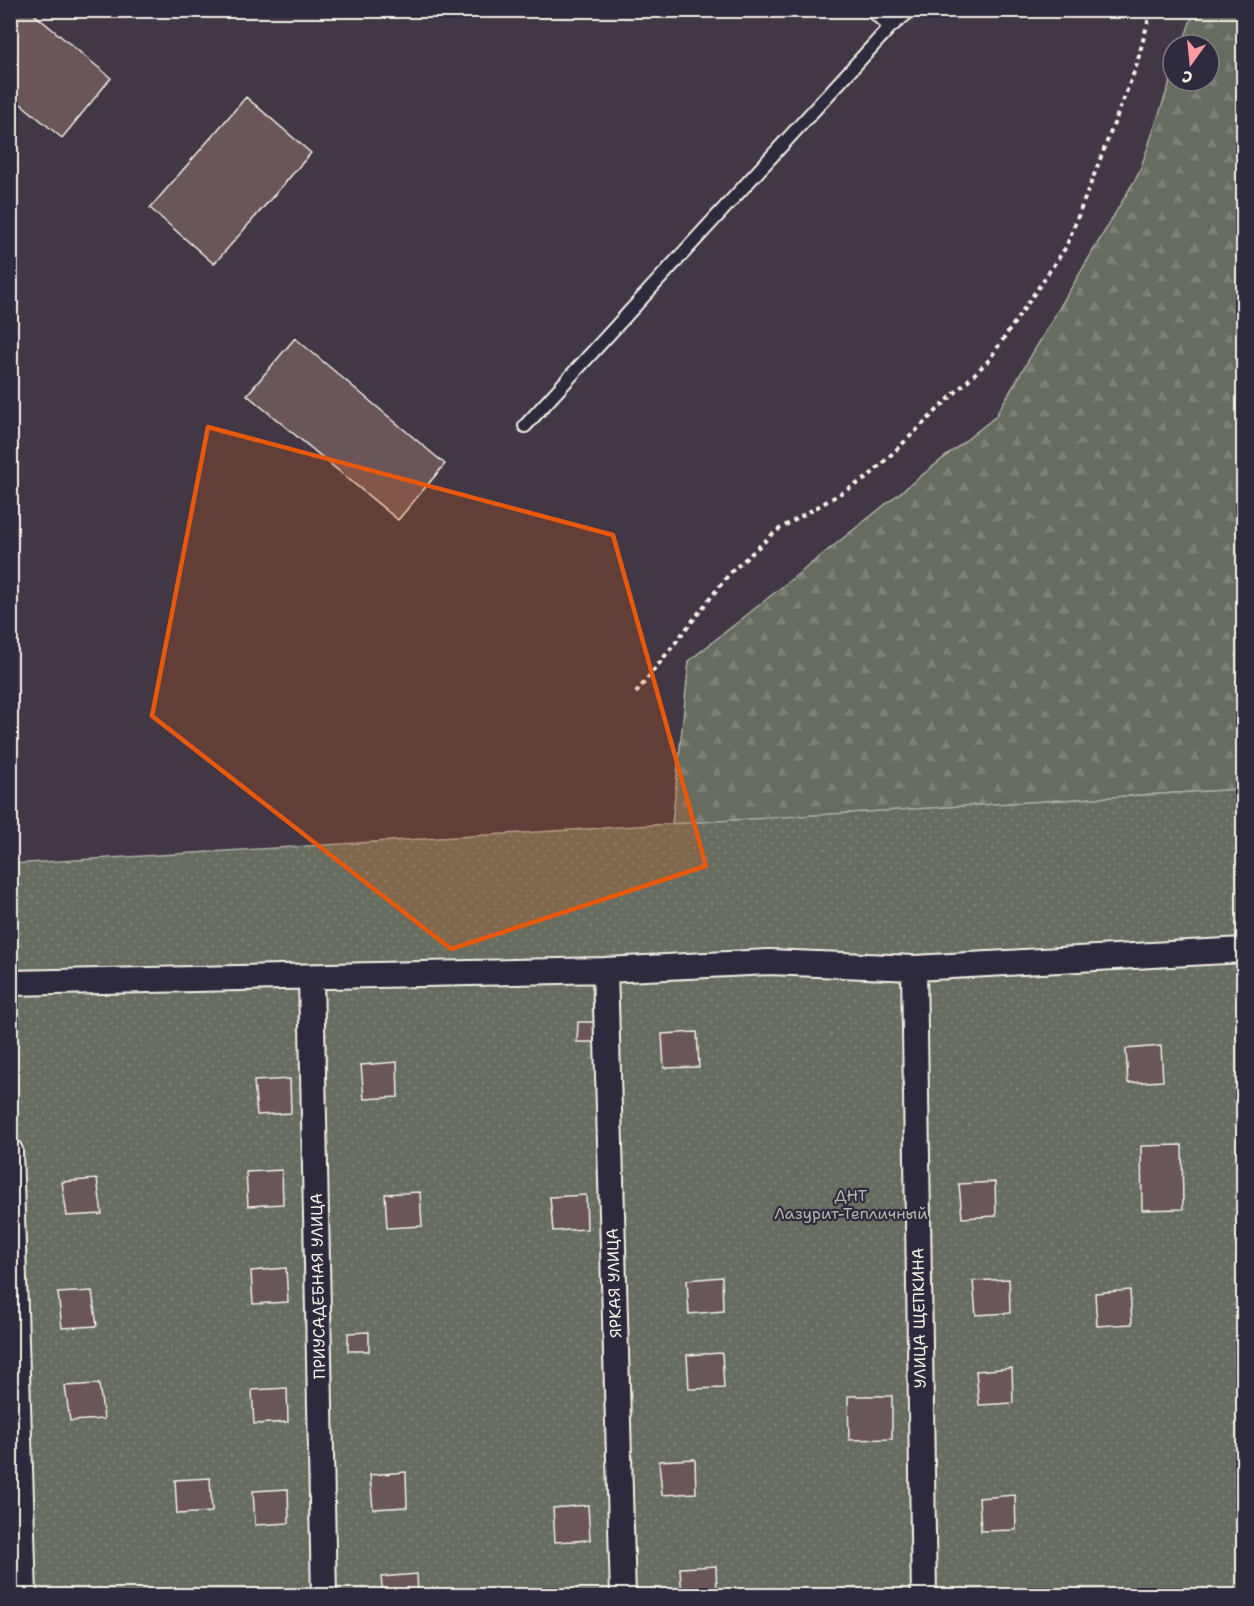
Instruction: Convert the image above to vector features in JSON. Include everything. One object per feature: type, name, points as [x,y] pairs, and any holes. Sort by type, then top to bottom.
[{"type":"street","points":[[10,983],[605,970],[769,962],[914,968],[1244,950]]},
{"type":"street","name":"УЛИЦА ЩЕПКИНА","points":[[914,968],[924,1596]]},
{"type":"street","name":"ЯРКАЯ УЛИЦА","points":[[605,970],[623,1596]]},
{"type":"street","name":"ПРИУСАДЕБНАЯ УЛИЦА","points":[[311,977],[324,1596]]},
{"type":"street","points":[[10,1151],[24,1596]]},
{"type":"lane","points":[[871,10],[890,27]]},
{"type":"lane","points":[[525,426],[890,27],[911,10]]},
{"type":"path","points":[[636,693],[730,573],[776,531],[867,478],[989,360],[1066,247],[1136,67],[1151,10]]},
{"type":"highlighted area","points":[[208,427],[613,535],[706,866],[451,949],[152,716]]},
{"type":"green space","points":[[1194,11],[1243,11],[1243,789],[672,824],[689,661],[995,417],[1139,173],[1166,93],[1221,93],[1221,33],[1186,33]]},
{"type":"green space","name":"ДНТ Лазурит-Тепличный","points":[[1243,789],[1243,1595],[11,1596],[11,864]]},
{"type":"building","points":[[10,10],[29,10],[111,78],[62,138],[10,95]]},
{"type":"building","points":[[246,97],[311,153],[214,264],[150,208]]},
{"type":"building","points":[[295,338],[445,464],[398,520],[247,395]]},
{"type":"building","points":[[578,1022],[595,1022],[595,1042],[577,1042]]},
{"type":"building","points":[[697,1032],[699,1067],[664,1068],[662,1034]]},
{"type":"building","points":[[1161,1046],[1163,1081],[1128,1083],[1126,1049]]},
{"type":"building","points":[[397,1062],[398,1097],[364,1099],[361,1065]]},
{"type":"building","points":[[290,1079],[291,1113],[257,1115],[254,1081]]},
{"type":"building","points":[[1182,1145],[1183,1209],[1142,1210],[1141,1146]]},
{"type":"building","points":[[282,1170],[283,1204],[248,1206],[246,1172]]},
{"type":"building","points":[[97,1179],[102,1214],[67,1216],[62,1182]]},
{"type":"building","points":[[995,1182],[996,1216],[962,1218],[959,1184]]},
{"type":"building","points":[[420,1192],[422,1226],[387,1228],[385,1194]]},
{"type":"building","points":[[586,1195],[587,1229],[553,1231],[550,1197]]},
{"type":"building","points":[[286,1268],[288,1302],[253,1304],[251,1271]]},
{"type":"building","points":[[722,1277],[723,1311],[689,1314],[687,1280]]},
{"type":"building","points":[[1009,1279],[1010,1313],[976,1315],[973,1281]]},
{"type":"building","points":[[1130,1290],[1132,1324],[1097,1326],[1095,1293]]},
{"type":"building","points":[[92,1291],[97,1326],[62,1328],[58,1293]]},
{"type":"building","points":[[369,1332],[369,1351],[348,1351],[348,1333]]},
{"type":"building","points":[[722,1353],[724,1388],[689,1389],[687,1355]]},
{"type":"building","points":[[1012,1368],[1013,1403],[979,1405],[976,1371]]},
{"type":"building","points":[[99,1384],[104,1419],[70,1421],[65,1386]]},
{"type":"building","points":[[287,1388],[288,1422],[254,1424],[252,1390]]},
{"type":"building","points":[[848,1396],[892,1396],[892,1439],[849,1440]]},
{"type":"building","points":[[695,1459],[696,1493],[662,1495],[659,1461]]},
{"type":"building","points":[[406,1472],[407,1507],[373,1509],[370,1475]]},
{"type":"building","points":[[210,1478],[212,1512],[177,1514],[175,1480]]},
{"type":"building","points":[[288,1489],[289,1523],[255,1525],[253,1491]]},
{"type":"building","points":[[1015,1495],[1016,1530],[981,1531],[979,1498]]},
{"type":"building","points":[[588,1505],[590,1540],[555,1542],[553,1508]]},
{"type":"building","points":[[716,1566],[717,1596],[682,1596],[680,1568]]},
{"type":"building","points":[[417,1574],[418,1596],[383,1596],[381,1577]]}]
